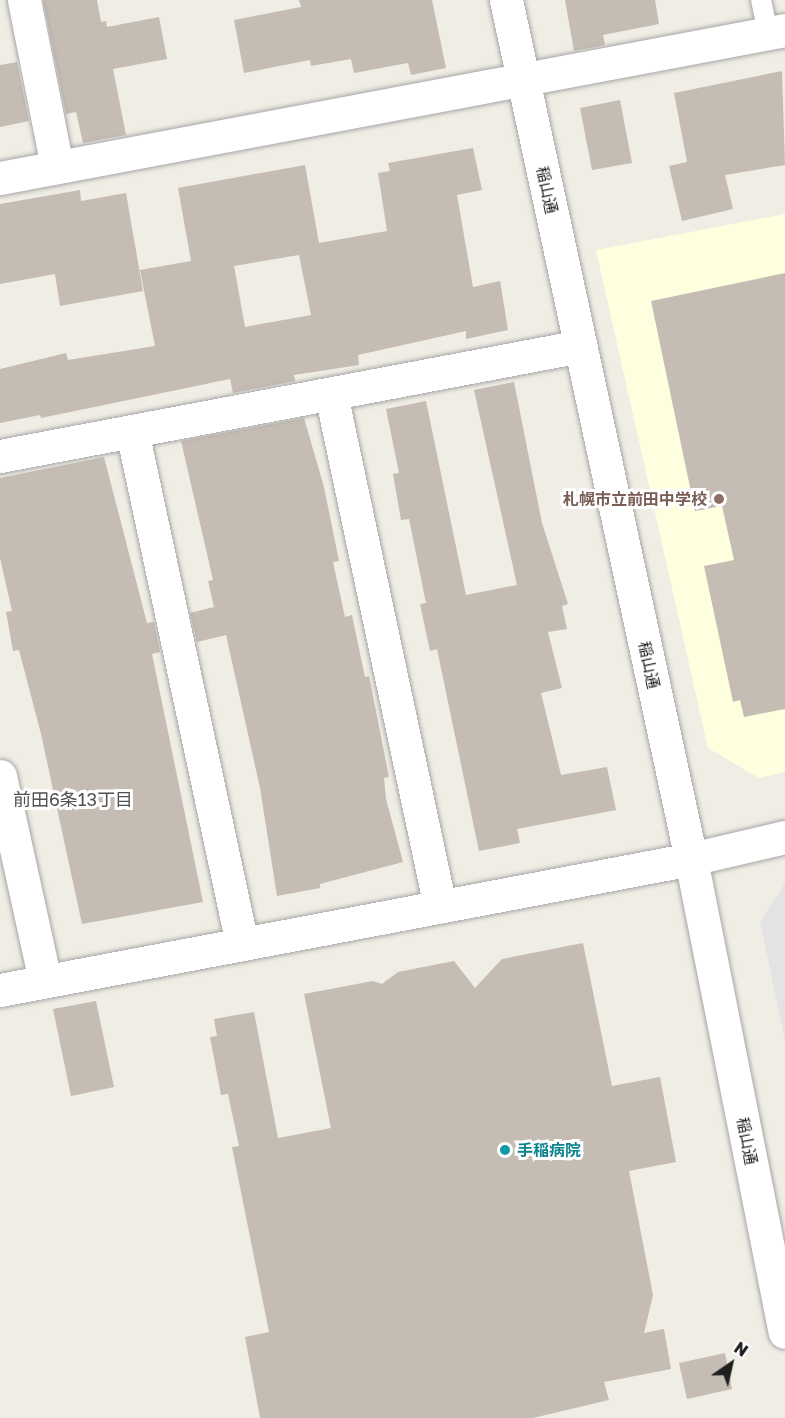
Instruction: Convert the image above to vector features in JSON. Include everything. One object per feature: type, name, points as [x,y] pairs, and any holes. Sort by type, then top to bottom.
[{"type":"street","points":[[24,0],[57,167]]},
{"type":"street","name":"稲山通","points":[[506,0],[691,859],[785,1332]]},
{"type":"street","points":[[0,178],[523,77],[776,31]]},
{"type":"street","points":[[0,456],[581,346]]},
{"type":"street","points":[[331,394],[440,907]]},
{"type":"street","points":[[132,431],[242,944]]},
{"type":"street","points":[[0,776],[45,981]]},
{"type":"street","points":[[0,990],[691,859],[785,837]]},
{"type":"lane","points":[[761,0],[776,31]]},
{"type":"shaded area","name":"札幌市立前田中学校","points":[[785,214],[785,772],[759,778],[708,748],[596,250]]},
{"type":"shaded area","points":[[785,883],[785,1040],[760,922]]},
{"type":"building","points":[[43,0],[97,0],[101,22],[106,21],[107,27],[159,17],[167,59],[113,69],[126,135],[83,143],[76,112],[66,114]]},
{"type":"building","points":[[299,0],[432,0],[446,68],[411,75],[408,63],[354,73],[351,59],[311,66],[310,60],[244,73],[234,20],[301,7]]},
{"type":"building","points":[[565,0],[655,0],[659,24],[603,35],[605,45],[574,51]]},
{"type":"building","points":[[17,62],[29,121],[0,127],[0,65]]},
{"type":"building","points":[[782,71],[785,165],[725,175],[733,209],[682,221],[669,166],[687,162],[674,93]]},
{"type":"building","points":[[620,100],[632,163],[592,170],[580,108]]},
{"type":"building","points":[[473,148],[482,190],[457,195],[473,287],[500,281],[508,330],[466,339],[466,331],[358,355],[359,365],[294,375],[295,381],[233,393],[230,379],[41,418],[40,415],[0,423],[0,369],[66,353],[68,360],[155,346],[140,270],[191,261],[178,188],[305,165],[319,243],[387,231],[378,173],[390,171],[388,163]],"holes":[[[299,255],[311,315],[245,327],[234,266]]]},
{"type":"building","points":[[80,190],[81,201],[126,193],[143,291],[60,306],[55,274],[0,284],[0,204]]},
{"type":"building","points":[[785,273],[785,709],[744,717],[740,700],[733,702],[704,566],[734,560],[722,506],[695,511],[651,301]]},
{"type":"building","points":[[514,382],[542,523],[568,604],[562,606],[567,629],[548,632],[562,688],[541,693],[561,775],[607,767],[616,810],[517,829],[520,843],[479,851],[437,649],[430,651],[420,604],[426,603],[409,519],[401,520],[393,474],[399,473],[386,409],[426,401],[466,595],[517,585],[474,390]]},
{"type":"building","points":[[304,418],[324,487],[339,561],[333,562],[345,617],[352,615],[365,677],[369,676],[389,777],[384,778],[386,799],[403,862],[320,884],[320,888],[277,896],[260,788],[226,635],[197,642],[190,613],[214,607],[208,581],[213,580],[181,441]]},
{"type":"building","points":[[104,457],[147,623],[154,622],[160,652],[152,654],[203,902],[82,924],[41,734],[19,650],[13,651],[6,612],[12,611],[0,558],[0,478]]},
{"type":"building","name":"手稲病院","points":[[583,943],[612,1086],[660,1077],[676,1162],[629,1171],[653,1295],[644,1333],[664,1329],[671,1369],[604,1382],[609,1400],[533,1418],[260,1418],[245,1337],[269,1332],[232,1147],[239,1146],[228,1094],[221,1095],[210,1037],[217,1036],[214,1019],[254,1012],[278,1138],[331,1128],[304,994],[373,981],[382,984],[398,972],[454,961],[475,988],[502,959]]},
{"type":"building","points":[[96,1001],[114,1087],[71,1096],[53,1009]]},
{"type":"building","points":[[725,1353],[732,1389],[687,1399],[679,1363]]},
{"type":"place","name":"札幌市立前田中学校","points":[[719,499]]},
{"type":"place","name":"手稲病院","points":[[505,1150]]},
{"type":"district","name":"前田6条13丁目","points":[[73,799]]}]
